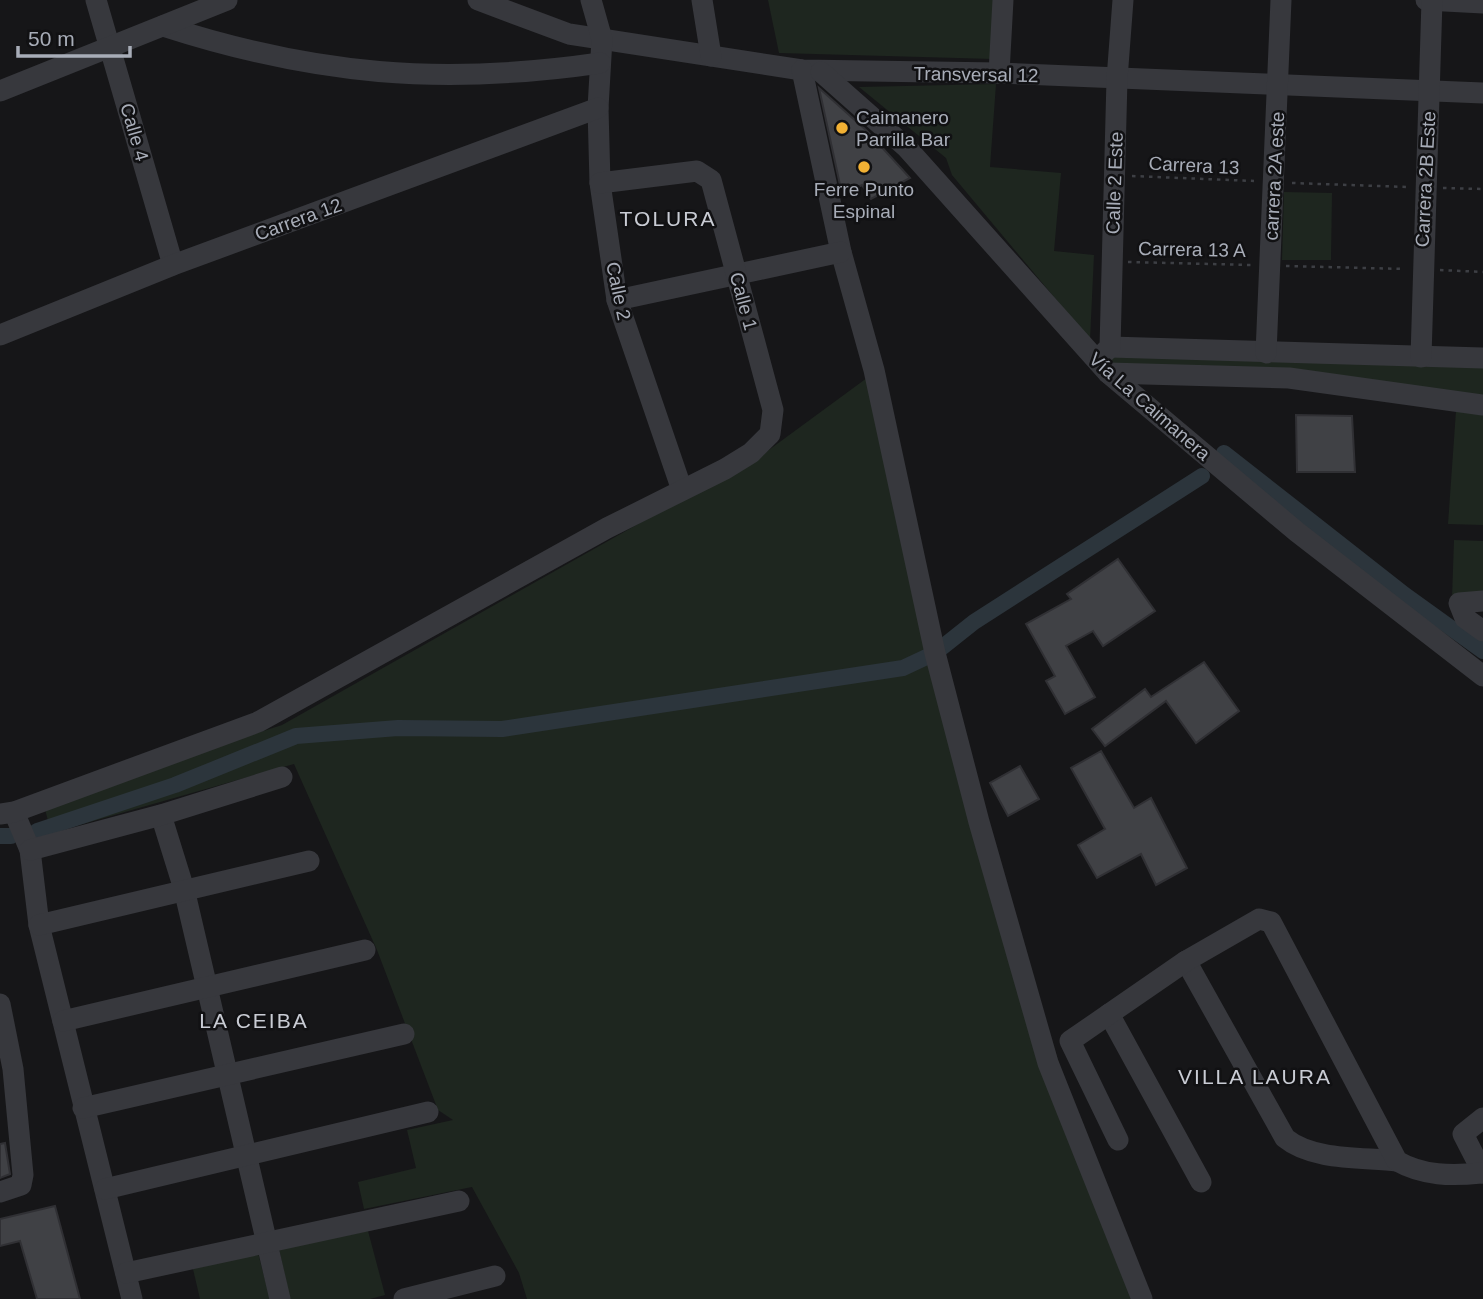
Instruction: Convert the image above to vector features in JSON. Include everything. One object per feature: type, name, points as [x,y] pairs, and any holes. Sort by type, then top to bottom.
[{"type":"street","name":"Calle 4","points":[[96,0],[173,265]]},
{"type":"street","points":[[0,91],[111,49],[227,0]]},
{"type":"street","name":"Transversal 12","points":[[478,0],[569,34],[812,71],[999,73],[1279,87],[1483,93]]},
{"type":"street","name":"Calle 2","points":[[591,0],[602,39],[598,108],[600,183],[617,300],[682,490]]},
{"type":"street","points":[[702,0],[711,56]]},
{"type":"street","points":[[999,73],[1003,0]]},
{"type":"street","name":"Calle 2 Este","points":[[1105,360],[1123,0]]},
{"type":"street","name":"carrera 2A este","points":[[1266,353],[1281,0]]},
{"type":"street","points":[[1426,0],[1483,3]]},
{"type":"street","name":"Carrera 2B Este","points":[[1420,357],[1432,0]]},
{"type":"street","points":[[163,26],[284,60],[398,75],[474,76],[600,63]]},
{"type":"street","points":[[812,71],[841,252],[874,370],[935,653],[982,836],[1048,1063],[1142,1299]]},
{"type":"street","name":"Vía La Caimanera","points":[[812,71],[907,148],[1105,360],[1297,532],[1483,676]]},
{"type":"street","name":"Carrera 12","points":[[0,335],[173,265],[598,108]]},
{"type":"street","name":"Calle 1","points":[[600,183],[697,171],[711,180],[738,275],[773,410],[770,434],[751,453],[682,490]]},
{"type":"street","points":[[617,300],[841,252]]},
{"type":"street","points":[[1105,360],[1266,353],[1483,358]]},
{"type":"street","points":[[1105,360],[1289,378],[1483,405]]},
{"type":"street","points":[[132,1299],[39,925],[30,850],[7,813],[258,722],[607,528],[682,490]]},
{"type":"street","points":[[1483,601],[1459,603],[1465,618],[1483,631]]},
{"type":"street","points":[[30,850],[161,815],[282,778]]},
{"type":"street","points":[[161,815],[184,889],[280,1299]]},
{"type":"street","points":[[39,925],[309,861]]},
{"type":"street","points":[[1118,1140],[1070,1041],[1186,961],[1259,919],[1271,922],[1397,1161]]},
{"type":"street","points":[[63,1021],[365,950]]},
{"type":"street","points":[[1186,961],[1285,1138],[1296,1147],[1320,1153],[1397,1161],[1420,1172],[1461,1175],[1482,1173],[1463,1134],[1483,1118]]},
{"type":"street","points":[[0,1004],[13,1069],[23,1175],[21,1185],[0,1192]]},
{"type":"street","points":[[1110,1014],[1202,1182]]},
{"type":"street","points":[[83,1108],[404,1034]]},
{"type":"street","points":[[105,1189],[428,1112]]},
{"type":"street","points":[[125,1273],[459,1201]]},
{"type":"street","points":[[404,1299],[495,1276]]},
{"type":"path","name":"Carrera 13","points":[[1114,175],[1483,189]]},
{"type":"path","name":"Carrera 13 A","points":[[1111,261],[1483,272]]},
{"type":"shaded area","points":[[768,0],[998,0],[993,59],[779,53]]},
{"type":"shaded area","points":[[996,84],[990,167],[1061,173],[1054,251],[1094,255],[1090,340],[952,175],[946,158],[859,87]]},
{"type":"shaded area","points":[[1284,192],[1332,193],[1331,260],[1282,260]]},
{"type":"shaded area","points":[[1112,352],[1483,360],[1483,402],[1109,371]]},
{"type":"shaded area","points":[[871,375],[935,673],[1134,1299],[527,1299],[519,1273],[472,1187],[364,1209],[358,1182],[416,1168],[407,1130],[453,1120],[438,1110],[377,950],[294,764],[51,833],[43,801],[282,725],[663,510],[739,472]]},
{"type":"shaded area","points":[[1456,411],[1483,415],[1483,525],[1448,524]]},
{"type":"shaded area","points":[[1454,540],[1483,541],[1483,598],[1452,598]]},
{"type":"shaded area","points":[[368,1231],[385,1295],[370,1299],[290,1299],[279,1249]]},
{"type":"shaded area","points":[[258,1253],[270,1299],[200,1299],[193,1269]]},
{"type":"building","points":[[819,88],[867,131],[910,178],[871,199],[862,185],[842,194]]},
{"type":"building","points":[[1296,415],[1352,416],[1355,472],[1297,472]]},
{"type":"building","points":[[1118,559],[1155,611],[1103,646],[1093,631],[1066,646],[1095,697],[1065,714],[1046,681],[1055,676],[1026,624],[1071,599],[1067,594]]},
{"type":"building","points":[[1204,662],[1239,711],[1196,743],[1166,701],[1105,746],[1092,729],[1145,689],[1151,697]]},
{"type":"building","points":[[1101,751],[1134,808],[1151,798],[1187,868],[1156,885],[1141,854],[1097,878],[1078,845],[1105,829],[1071,768]]},
{"type":"building","points":[[1020,766],[1039,799],[1008,816],[990,783]]},
{"type":"building","points":[[5,1143],[10,1174],[0,1178],[0,1144]]},
{"type":"building","points":[[55,1206],[80,1299],[37,1299],[20,1241],[0,1246],[0,1219]]},
{"type":"waterway","points":[[1224,453],[1405,595],[1483,651]]},
{"type":"waterway","points":[[37,831],[175,785],[296,736],[398,728],[502,729],[903,668],[935,653],[974,622],[1202,476]]},
{"type":"waterway","points":[[0,836],[11,836]]},
{"type":"place","name":"Caimanero Parrilla Bar","points":[[842,128]]},
{"type":"place","name":"Ferre Punto Espinal","points":[[864,167]]},
{"type":"district","name":"TOLURA","points":[[668,219]]},
{"type":"district","name":"LA CEIBA","points":[[254,1021]]},
{"type":"district","name":"VILLA LAURA","points":[[1255,1077]]}]
